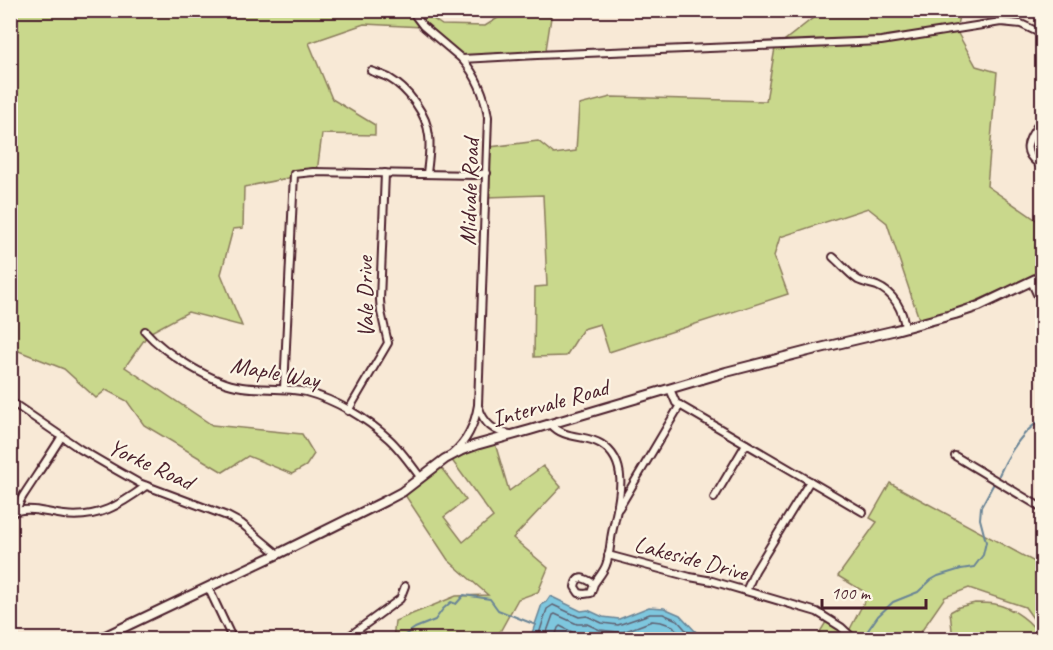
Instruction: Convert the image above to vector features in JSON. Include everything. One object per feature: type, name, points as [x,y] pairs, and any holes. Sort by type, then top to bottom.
[{"type":"street","name":"Midvale Road","points":[[411,10],[432,35],[467,65],[479,85],[487,108],[489,126],[478,405],[474,422],[466,439],[445,459]]},
{"type":"street","points":[[462,59],[881,41],[1001,22],[1021,24],[1042,34]]},
{"type":"street","points":[[371,71],[398,85],[416,105],[424,119],[429,135],[428,174]]},
{"type":"street","points":[[1042,118],[1029,140],[1028,150],[1031,158],[1042,166]]},
{"type":"street","points":[[284,389],[294,174],[313,172],[475,175],[487,173]]},
{"type":"street","name":"Vale Drive","points":[[348,411],[388,343],[380,300],[385,173]]},
{"type":"street","points":[[833,257],[860,281],[875,285],[891,296],[903,315],[905,328]]},
{"type":"street","name":"Intervale Road","points":[[97,639],[278,554],[402,492],[445,459],[476,445],[805,352],[955,315],[1042,276]]},
{"type":"street","points":[[1032,281],[1042,304]]},
{"type":"street","name":"Maple Way","points":[[145,331],[155,343],[194,368],[228,384],[306,392],[348,411],[389,439],[421,478]]},
{"type":"street","points":[[670,389],[676,403],[863,512]]},
{"type":"street","name":"Yorke Road","points":[[10,401],[116,470],[146,486],[242,524],[278,554]]},
{"type":"street","points":[[478,405],[482,418],[488,424],[501,433],[514,435]]},
{"type":"street","points":[[616,513],[680,405]]},
{"type":"street","name":"Lakeside Drive","points":[[551,424],[556,430],[566,435],[603,445],[617,461],[621,476],[619,498],[608,555],[680,575],[712,581],[817,612],[855,639]]},
{"type":"street","points":[[14,513],[62,436]]},
{"type":"street","points":[[714,498],[746,444]]},
{"type":"street","points":[[956,456],[1042,508]]},
{"type":"street","points":[[746,591],[755,571],[810,481]]},
{"type":"street","points":[[14,513],[28,509],[64,515],[87,515],[110,509],[146,486]]},
{"type":"street","points":[[594,584],[607,564],[608,555]]},
{"type":"street","points":[[344,639],[400,598],[405,586]]},
{"type":"street","points":[[208,587],[233,639]]},
{"type":"green space","points":[[420,10],[442,25],[485,26],[509,11],[552,11],[545,56],[464,60],[423,27],[364,24],[309,43],[332,99],[375,125],[375,135],[322,134],[317,172],[244,187],[243,228],[233,229],[221,274],[242,326],[188,312],[149,333],[125,367],[212,425],[302,434],[314,454],[306,466],[292,474],[248,456],[223,472],[144,425],[127,401],[106,390],[96,398],[64,369],[11,348],[10,11]]},
{"type":"green space","points":[[822,11],[960,11],[956,30],[976,66],[997,72],[987,186],[1042,224],[1042,272],[921,325],[887,223],[868,208],[780,237],[774,256],[788,294],[609,352],[600,324],[583,329],[566,356],[534,357],[535,287],[547,286],[543,195],[487,197],[490,147],[538,141],[554,154],[576,151],[579,105],[611,97],[766,101],[775,48]]},
{"type":"green space","points":[[494,440],[509,491],[543,466],[561,487],[513,538],[548,568],[538,592],[518,599],[496,639],[393,640],[395,621],[456,596],[488,595],[448,560],[403,492],[439,465],[466,500],[444,517],[463,542],[493,517],[451,459]]},
{"type":"green space","points":[[890,483],[1042,566],[1042,631],[1025,607],[969,588],[945,597],[916,639],[815,640],[829,617],[849,631],[868,594],[838,576],[877,522],[870,518]]},
{"type":"green space","points":[[975,603],[995,604],[1016,612],[1033,627],[1041,639],[953,639],[950,612]]},
{"type":"water","points":[[550,596],[581,611],[588,610],[603,617],[619,619],[649,607],[664,608],[680,615],[696,632],[708,639],[530,639],[542,604]]},
{"type":"waterway","points":[[999,475],[1017,444],[1035,424],[1042,420]]},
{"type":"waterway","points":[[864,636],[878,616],[893,602],[918,592],[938,576],[974,567],[983,555],[986,542],[980,519],[981,507],[993,485]]},
{"type":"waterway","points":[[401,640],[415,628],[435,620],[451,602],[456,604],[464,595],[490,599],[498,610],[536,625]]}]
